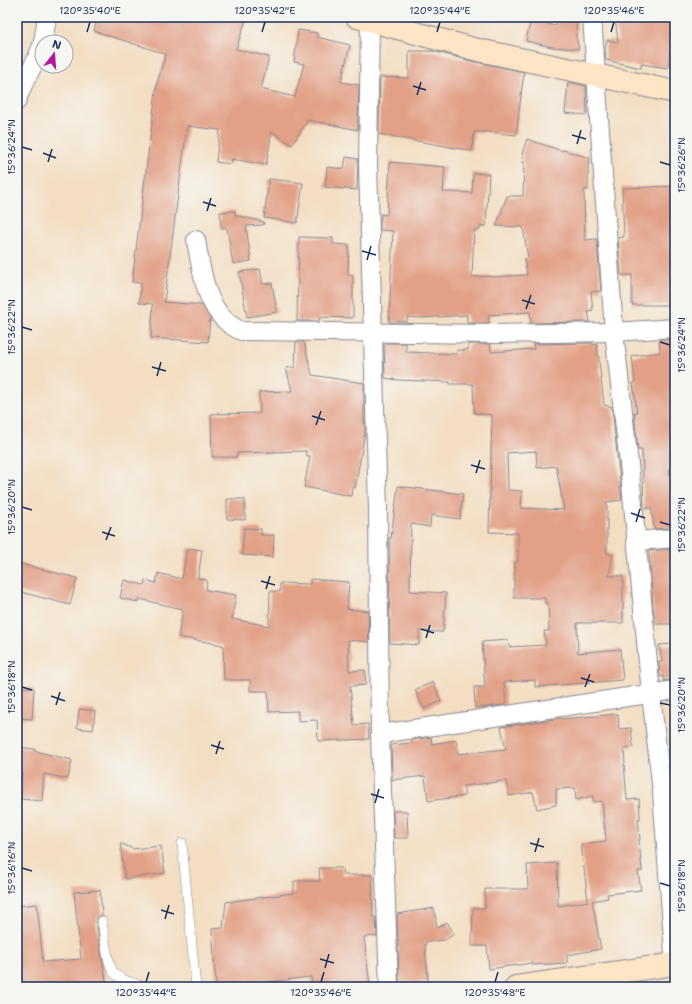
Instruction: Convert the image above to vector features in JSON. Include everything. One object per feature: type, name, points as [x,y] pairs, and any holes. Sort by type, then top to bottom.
[{"type":"street","points":[[44,34],[47,17]]},
{"type":"street","points":[[516,987],[675,964],[662,792],[614,332],[592,17]]},
{"type":"street","points":[[389,987],[380,734],[378,510],[365,18],[458,45],[675,92]]},
{"type":"street","points":[[17,101],[22,86],[34,65]]},
{"type":"street","points":[[196,240],[201,270],[212,303],[219,315],[234,328],[242,331],[494,334],[614,332],[675,328]]},
{"type":"street","points":[[636,541],[675,538]]},
{"type":"street","points":[[380,734],[675,690]]},
{"type":"lane","points":[[182,843],[196,987]]},
{"type":"lane","points":[[102,921],[110,966],[114,973],[133,984],[146,987]]},
{"type":"building","points":[[98,17],[247,17],[236,49],[269,57],[261,89],[295,97],[304,64],[294,62],[298,30],[317,33],[317,37],[350,45],[341,82],[359,85],[358,130],[308,120],[292,145],[272,132],[266,165],[232,159],[231,164],[216,162],[220,130],[187,126],[164,302],[202,305],[210,318],[208,342],[151,338],[153,304],[139,303],[141,283],[132,282],[157,83],[166,54],[94,31]]},
{"type":"building","points":[[556,17],[577,17],[576,37],[579,49],[552,47],[526,41],[531,20],[556,26]]},
{"type":"building","points":[[615,17],[675,17],[675,52],[670,51],[668,68],[642,64],[641,68],[606,60],[605,49],[607,40],[618,42]]},
{"type":"building","points":[[409,51],[433,51],[524,72],[516,135],[474,132],[472,151],[379,134],[380,77],[409,78]]},
{"type":"building","points":[[568,82],[586,86],[587,115],[565,113]]},
{"type":"building","points":[[527,139],[562,151],[563,150],[590,158],[588,166],[588,190],[584,190],[585,240],[597,239],[601,291],[591,292],[593,310],[588,311],[590,322],[531,323],[530,312],[489,315],[489,323],[467,323],[467,315],[421,318],[407,317],[407,322],[389,322],[393,231],[380,230],[380,224],[381,214],[387,215],[390,162],[445,167],[443,192],[472,193],[473,173],[489,174],[486,226],[480,226],[480,230],[474,230],[472,277],[527,275],[524,259],[528,258],[523,227],[496,226],[507,196],[523,196],[524,162],[522,162],[524,155],[522,154]]},
{"type":"building","points":[[346,157],[358,159],[357,190],[325,187],[327,167],[344,169]]},
{"type":"building","points":[[269,179],[303,183],[297,223],[264,218]]},
{"type":"building","points":[[675,186],[675,305],[632,305],[632,275],[621,275],[618,238],[624,237],[622,188]]},
{"type":"building","points":[[235,211],[235,215],[264,222],[263,225],[246,226],[251,261],[233,264],[227,228],[221,228],[220,212]]},
{"type":"building","points":[[299,237],[333,238],[333,244],[349,245],[348,275],[353,275],[353,318],[320,317],[319,321],[297,321]]},
{"type":"building","points":[[260,269],[263,284],[272,283],[277,312],[247,317],[239,272]]},
{"type":"building","points":[[675,339],[675,469],[669,469],[675,506],[675,528],[654,529],[651,508],[644,509],[642,450],[638,450],[634,412],[637,413],[633,383],[635,383],[632,356],[660,352],[659,340]]},
{"type":"building","points":[[296,342],[304,342],[312,375],[364,383],[365,432],[355,488],[352,488],[351,496],[304,487],[310,456],[306,455],[306,451],[237,453],[237,457],[212,457],[211,414],[260,413],[259,392],[292,391],[286,368],[295,367]]},
{"type":"building","points":[[384,343],[406,343],[406,352],[457,354],[457,350],[468,350],[468,344],[490,344],[491,352],[534,349],[533,344],[597,344],[604,405],[612,407],[622,500],[607,502],[607,553],[613,555],[609,576],[623,576],[623,623],[577,623],[578,653],[620,649],[623,680],[535,687],[535,680],[504,682],[506,705],[475,708],[474,687],[485,687],[482,642],[508,640],[509,647],[546,645],[544,631],[549,631],[548,603],[545,603],[545,598],[514,598],[515,562],[518,562],[518,533],[489,532],[492,415],[474,413],[473,384],[450,384],[450,382],[385,378]],"holes":[[[536,451],[537,468],[556,466],[564,510],[521,508],[522,491],[508,490],[507,453]]]},
{"type":"building","points":[[398,486],[463,494],[460,519],[431,515],[430,527],[411,524],[410,591],[446,593],[443,632],[419,631],[419,645],[390,643],[389,538],[391,538]]},
{"type":"building","points":[[227,499],[245,499],[245,520],[227,519]]},
{"type":"building","points":[[244,528],[261,529],[261,535],[274,535],[273,557],[242,555]]},
{"type":"building","points":[[187,548],[202,550],[198,578],[207,580],[206,590],[236,595],[232,619],[269,626],[270,591],[280,592],[280,583],[310,584],[310,579],[349,582],[347,609],[368,611],[369,642],[348,640],[349,671],[365,670],[366,685],[350,686],[354,725],[368,724],[369,739],[318,741],[317,720],[298,721],[298,711],[269,712],[268,691],[250,691],[250,680],[224,680],[223,645],[178,637],[183,609],[139,599],[138,602],[120,598],[124,580],[144,585],[145,580],[156,583],[158,573],[182,579]]},
{"type":"building","points":[[675,549],[675,624],[656,624],[653,608],[649,551]]},
{"type":"building","points":[[17,563],[77,578],[70,605],[17,591]]},
{"type":"building","points":[[675,644],[675,680],[664,681],[664,676],[660,677],[659,662],[662,662],[659,645]]},
{"type":"building","points":[[433,682],[441,701],[424,709],[415,690]]},
{"type":"building","points":[[17,687],[34,688],[32,719],[17,718]]},
{"type":"building","points":[[79,709],[95,711],[93,730],[77,728]]},
{"type":"building","points":[[618,714],[619,729],[631,728],[633,747],[624,748],[624,764],[627,800],[639,799],[640,819],[638,819],[642,871],[638,871],[641,890],[607,894],[608,898],[592,901],[601,949],[567,955],[567,963],[532,965],[532,963],[489,969],[487,946],[472,946],[473,908],[485,908],[485,889],[528,889],[527,865],[557,863],[558,906],[588,901],[581,844],[606,841],[602,801],[593,802],[593,796],[576,800],[575,788],[556,789],[556,805],[537,809],[533,792],[509,796],[506,781],[463,786],[465,796],[428,801],[425,776],[392,780],[391,745],[412,743],[412,740],[431,737],[432,744],[456,740],[458,754],[506,749],[501,727],[562,718]]},
{"type":"building","points":[[17,747],[35,749],[35,751],[72,760],[68,779],[44,774],[42,801],[21,799],[22,774],[17,773]]},
{"type":"building","points":[[393,811],[407,811],[408,838],[394,838]]},
{"type":"building","points":[[120,843],[133,849],[161,846],[165,873],[125,879]]},
{"type":"building","points":[[319,868],[342,868],[343,875],[372,875],[373,917],[376,917],[377,936],[364,937],[370,987],[337,987],[336,982],[312,985],[311,977],[244,985],[244,987],[216,987],[212,929],[223,928],[226,902],[294,893],[294,881],[320,881]]},
{"type":"building","points":[[100,890],[102,915],[97,918],[96,922],[107,987],[17,987],[17,906],[37,904],[43,962],[81,959],[74,892]]},
{"type":"building","points":[[434,908],[437,928],[447,922],[454,934],[445,940],[425,942],[428,982],[399,983],[397,914]]}]
